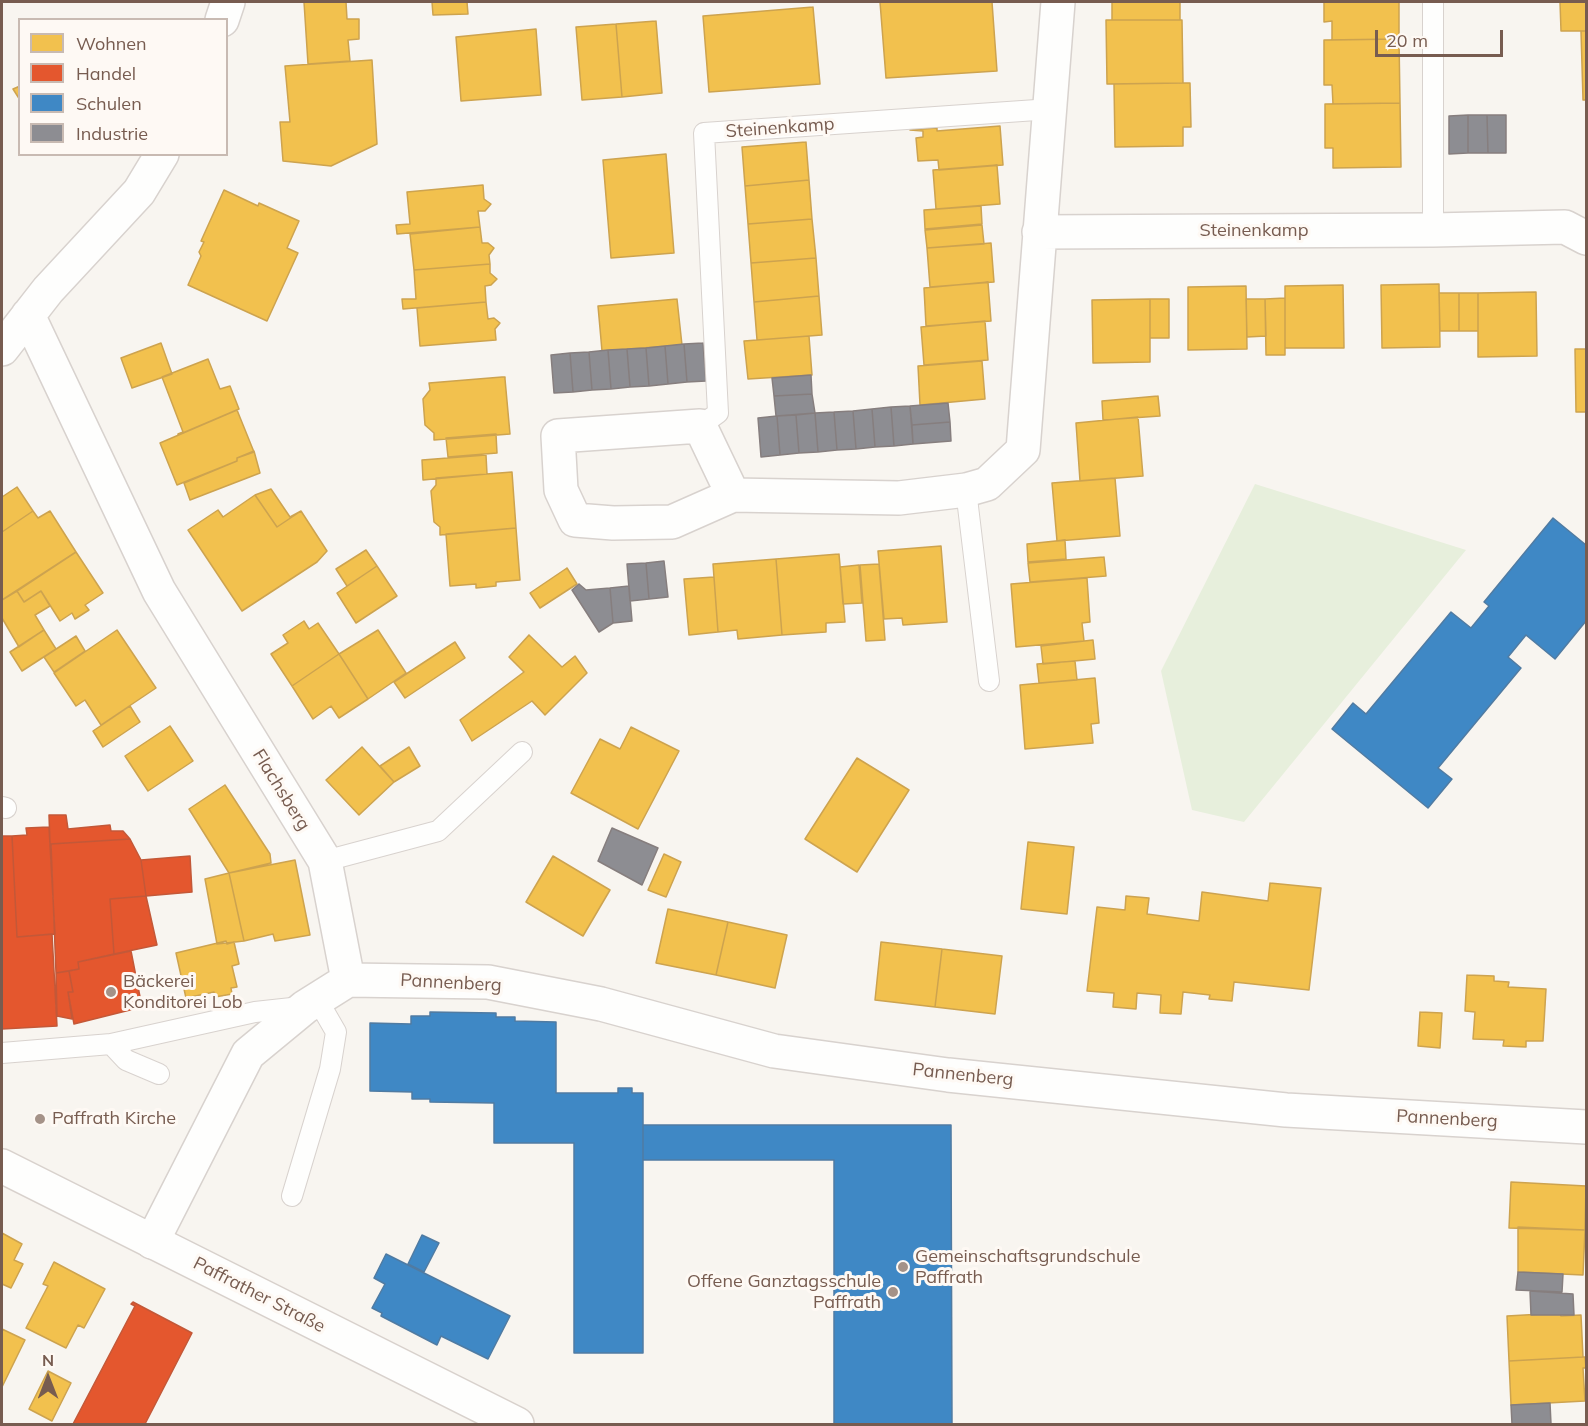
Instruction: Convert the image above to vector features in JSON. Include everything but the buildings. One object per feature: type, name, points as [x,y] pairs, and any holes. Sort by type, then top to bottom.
[{"type":"street","points":[[223,18],[228,2]]},
{"type":"street","points":[[733,495],[700,426],[558,436],[561,490],[575,520],[613,523],[672,522],[733,495],[899,498],[966,490],[987,484],[1023,450],[1058,2]]},
{"type":"street","points":[[2,349],[48,290],[139,192],[161,156]]},
{"type":"street","name":"Steinenkamp","points":[[1039,232],[1565,227],[1587,238]]},
{"type":"street","name":"Flachsberg","points":[[28,315],[159,591],[325,861],[348,980]]},
{"type":"street","points":[[152,1242],[248,1054],[311,1003],[348,980]]},
{"type":"street","name":"Pannenberg","points":[[348,980],[488,982],[601,1004],[774,1051],[948,1075],[1286,1110],[1587,1127]]},
{"type":"street","name":"Paffrather Straße","points":[[2,1166],[517,1425]]},
{"type":"lane","points":[[1433,2],[1433,230]]},
{"type":"lane","name":"Steinenkamp","points":[[700,426],[718,414],[704,133],[1051,109]]},
{"type":"lane","points":[[966,490],[989,681]]},
{"type":"lane","points":[[325,861],[438,831],[522,752]]},
{"type":"lane","points":[[2,1053],[111,1044],[255,1011],[311,1003],[336,1032],[330,1069],[292,1196]]},
{"type":"lane","points":[[111,1044],[126,1060],[159,1074]]},
{"type":"green space","points":[[1255,484],[1466,550],[1244,822],[1192,810],[1161,671]]},
{"type":"place","name":"Bäckerei Konditorei Lob","points":[[111,992]]},
{"type":"place","name":"Paffrath Kirche","points":[[40,1119]]},
{"type":"place","name":"Gemeinschaftsgrundschule Paffrath","points":[[903,1267]]},
{"type":"place","name":"Offene Ganztagsschule Paffrath","points":[[893,1292]]}]
